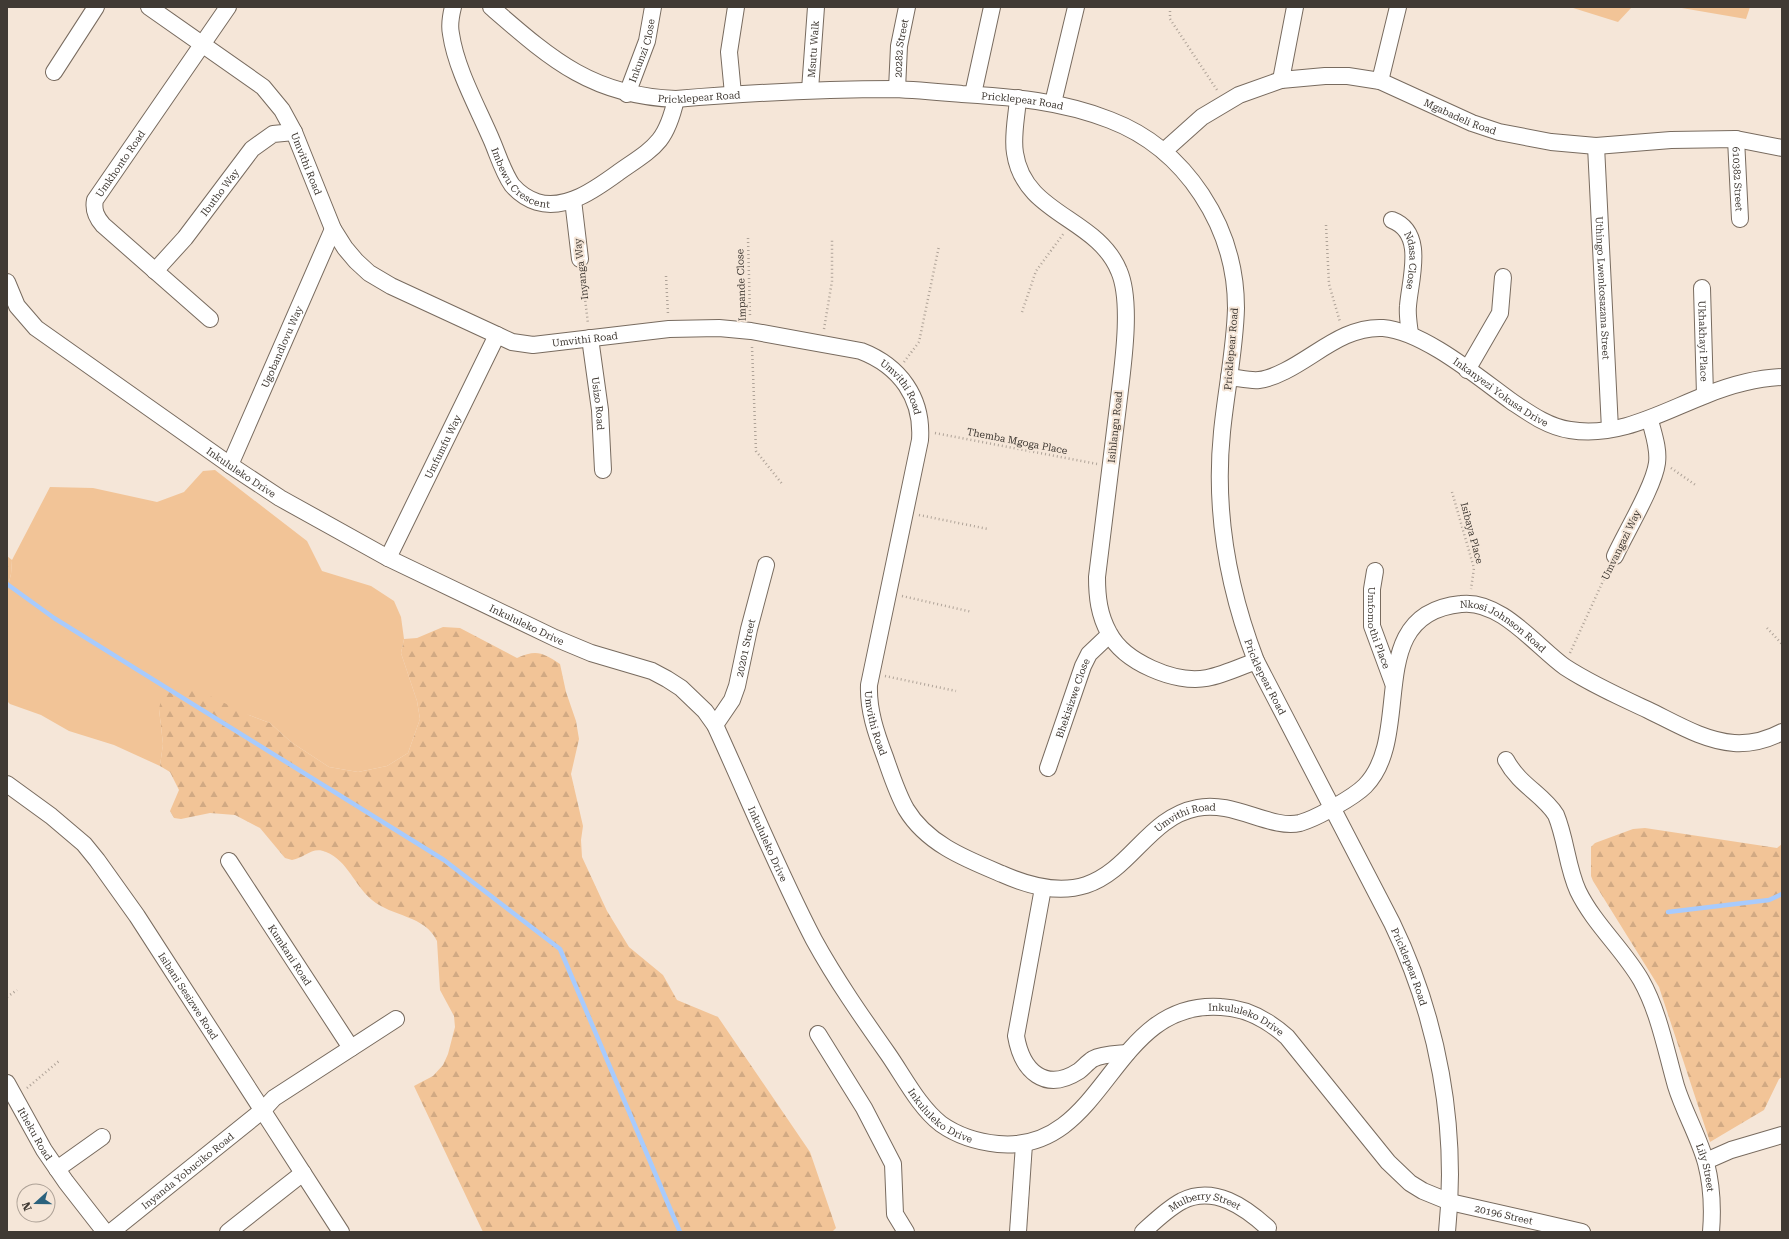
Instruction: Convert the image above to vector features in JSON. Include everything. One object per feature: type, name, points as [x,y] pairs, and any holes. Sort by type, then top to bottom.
[{"type":"street","points":[[54,72],[96,7]]},
{"type":"street","name":"Umvithi Road","points":[[148,7],[202,43],[263,87],[282,110],[294,132],[333,229],[345,248],[369,273],[391,286],[512,342],[533,345],[669,328],[719,328],[751,331],[861,351],[876,357],[897,372],[914,399],[918,412],[920,430],[918,452],[871,672],[868,698],[876,733],[897,789],[906,808],[915,822],[940,844],[964,858],[1016,880],[1044,888],[1071,888],[1086,885],[1100,879],[1126,860],[1154,831],[1176,815],[1201,806],[1242,811],[1272,821],[1288,824],[1299,823],[1333,807]]},
{"type":"street","name":"Umkhonto Road","points":[[210,319],[97,218],[94,209],[95,200],[228,7]]},
{"type":"street","name":"Imbewu Crescent","points":[[453,7],[450,22],[454,48],[463,73],[509,180],[521,193],[536,201],[550,204],[573,200],[608,180],[648,152],[665,134],[671,122],[676,99]]},
{"type":"street","name":"Pricklepear Road","points":[[491,7],[561,64],[593,82],[627,94],[676,99],[810,90],[896,89],[1018,98],[1052,103],[1113,121],[1141,135],[1164,151],[1195,183],[1216,220],[1231,264],[1236,304],[1235,329],[1219,474],[1225,549],[1233,594],[1242,626],[1256,661],[1303,753],[1333,807],[1409,959],[1424,1004],[1440,1065],[1449,1142],[1450,1202],[1447,1232]]},
{"type":"street","name":"Inkunzi Close","points":[[627,94],[647,41],[653,7]]},
{"type":"street","points":[[733,94],[729,52],[736,7]]},
{"type":"street","name":"Msutu Walk","points":[[810,90],[816,7]]},
{"type":"street","name":"20282 Street","points":[[896,89],[898,46],[907,7]]},
{"type":"street","points":[[973,94],[992,7]]},
{"type":"street","points":[[1052,103],[1076,7]]},
{"type":"street","points":[[1281,80],[1295,7]]},
{"type":"street","points":[[1380,81],[1398,7]]},
{"type":"street","name":"Mgabadeli Road","points":[[1164,151],[1202,118],[1225,102],[1259,86],[1281,80],[1348,76],[1380,81],[1443,111],[1499,132],[1551,142],[1596,146],[1670,140],[1736,139],[1782,148]]},
{"type":"street","name":"Isihlangu Road","points":[[1018,98],[1014,151],[1023,179],[1031,191],[1040,199],[1093,236],[1110,255],[1119,271],[1125,289],[1126,307],[1122,371],[1097,591],[1100,610],[1109,635],[1126,654],[1145,666],[1181,679],[1207,678],[1256,661]]},
{"type":"street","name":"Ibutho Way","points":[[155,271],[185,238],[252,149],[274,134],[294,132]]},
{"type":"street","name":"610382 Street","points":[[1736,139],[1740,219]]},
{"type":"street","name":"Uthingo Lwenkosazana Street","points":[[1596,146],[1610,429]]},
{"type":"street","name":"Inyanga Way","points":[[573,200],[580,259]]},
{"type":"street","name":"Ndasa Close","points":[[1392,220],[1405,227],[1410,234],[1412,243],[1414,262],[1407,314],[1410,334]]},
{"type":"street","name":"Ugobandlovu Way","points":[[230,465],[333,229]]},
{"type":"street","points":[[1467,370],[1500,313],[1503,277]]},
{"type":"street","name":"Inkululeko Drive","points":[[7,282],[17,306],[36,328],[230,465],[280,498],[388,558],[566,643],[591,653],[652,672],[681,688],[705,711],[715,725],[815,942],[843,990],[919,1099],[939,1122],[953,1131],[970,1139],[1006,1145],[1024,1144],[1054,1133],[1072,1121],[1127,1053],[1155,1025],[1190,1010],[1212,1006],[1239,1009],[1267,1021],[1287,1037],[1400,1175],[1423,1191],[1450,1202]]},
{"type":"street","name":"Ukhakhayi Place","points":[[1702,288],[1705,395]]},
{"type":"street","name":"Inkanyezi Yokusa Drive","points":[[1229,377],[1259,380],[1271,377],[1294,366],[1344,336],[1367,329],[1383,328],[1410,334],[1435,348],[1521,408],[1554,426],[1570,430],[1586,431],[1610,429],[1650,420],[1705,395],[1749,380],[1782,377]]},
{"type":"street","name":"Umfumfu Way","points":[[388,558],[497,335]]},
{"type":"street","name":"Usizo Road","points":[[590,338],[600,410],[603,470]]},
{"type":"street","name":"Umvangazi Way","points":[[1615,556],[1647,492],[1657,464],[1655,442],[1650,420]]},
{"type":"street","name":"20201 Street","points":[[715,725],[732,700],[737,686],[749,629],[766,565]]},
{"type":"street","name":"Umfomothi Place","points":[[1375,571],[1372,589],[1372,626],[1393,683]]},
{"type":"street","name":"Nkosi Johnson Road","points":[[1333,807],[1365,786],[1379,765],[1385,750],[1388,734],[1393,683],[1406,636],[1425,616],[1440,608],[1469,603],[1487,608],[1501,616],[1521,629],[1564,666],[1595,684],[1688,730],[1711,739],[1733,743],[1752,743],[1782,732]]},
{"type":"street","name":"Bhekisizwe Close","points":[[1048,768],[1083,666],[1089,654],[1109,635]]},
{"type":"street","name":"Lily Street","points":[[1506,760],[1516,776],[1552,808],[1556,815],[1578,890],[1585,904],[1629,963],[1648,994],[1682,1106],[1706,1161],[1711,1183],[1713,1208],[1711,1232]]},
{"type":"street","name":"Isibani Sesizwe Road","points":[[7,784],[61,824],[84,844],[97,860],[141,923],[341,1232]]},
{"type":"street","name":"Kumkani Road","points":[[229,861],[351,1048]]},
{"type":"street","points":[[1044,888],[1016,1036],[1022,1059],[1027,1068],[1044,1079],[1058,1079],[1078,1071],[1094,1058],[1127,1053]]},
{"type":"street","points":[[263,1110],[284,1091],[396,1019]]},
{"type":"street","points":[[818,1034],[864,1108],[892,1164],[895,1214],[906,1232]]},
{"type":"street","name":"Itheku Road","points":[[7,1083],[57,1169],[105,1232]]},
{"type":"street","name":"Inyanda Yobuciko Road","points":[[111,1232],[263,1110]]},
{"type":"street","points":[[1706,1161],[1731,1150],[1782,1135]]},
{"type":"street","name":"Itheku Road","points":[[57,1169],[102,1137]]},
{"type":"street","points":[[1018,1232],[1024,1144]]},
{"type":"street","points":[[228,1232],[304,1173]]},
{"type":"street","name":"Mulberry Street","points":[[1143,1232],[1170,1208],[1182,1201],[1195,1197],[1209,1196],[1221,1198],[1249,1211],[1268,1228]]},
{"type":"street","name":"20196 Street","points":[[1450,1202],[1582,1232]]},
{"type":"path","points":[[1170,7],[1170,19],[1225,102]]},
{"type":"path","points":[[1022,312],[1036,271],[1072,221]]},
{"type":"path","points":[[1326,226],[1329,284],[1344,336]]},
{"type":"path","name":"Impande Close","points":[[748,238],[756,451],[783,484]]},
{"type":"path","points":[[821,344],[832,281],[832,238]]},
{"type":"path","points":[[897,372],[919,342],[939,246]]},
{"type":"path","name":"Inyanga Way","points":[[580,259],[590,338]]},
{"type":"path","points":[[666,276],[669,328]]},
{"type":"path","name":"Themba Mgoga Place","points":[[920,430],[1111,467]]},
{"type":"path","points":[[1657,464],[1673,468],[1697,486]]},
{"type":"path","name":"Isibaya Place","points":[[1452,492],[1474,568],[1469,603]]},
{"type":"path","points":[[904,513],[988,529]]},
{"type":"path","name":"Umvangazi Way","points":[[1564,666],[1615,556]]},
{"type":"path","points":[[888,593],[972,612]]},
{"type":"path","points":[[1767,628],[1782,644]]},
{"type":"path","points":[[871,672],[956,691]]},
{"type":"path","points":[[7,997],[17,990]]},
{"type":"path","name":"Itheku Road","points":[[16,1098],[59,1061]]},
{"type":"green space","points":[[1570,7],[1632,7],[1618,22]]},
{"type":"green space","points":[[1676,7],[1750,7],[1746,19]]},
{"type":"green space","points":[[215,470],[307,541],[322,571],[371,586],[394,601],[401,617],[404,639],[401,653],[417,701],[420,719],[408,753],[387,766],[358,772],[329,767],[291,742],[270,723],[249,715],[159,709],[163,744],[160,766],[114,745],[69,731],[41,715],[10,704],[7,701],[7,590],[11,574],[12,560],[50,487],[93,488],[157,502],[184,492],[203,471]]},
{"type":"green space","points":[[7,556],[12,560],[11,574],[7,590]]},
{"type":"green space","points":[[443,627],[460,628],[517,658],[535,653],[549,657],[560,664],[566,692],[576,721],[579,739],[571,774],[583,826],[581,840],[582,857],[607,911],[629,947],[663,975],[677,1000],[718,1017],[810,1152],[836,1228],[832,1232],[483,1232],[414,1086],[433,1076],[443,1065],[448,1054],[455,1027],[454,1016],[440,990],[437,941],[432,932],[416,921],[380,906],[372,900],[340,861],[326,852],[317,850],[297,859],[292,860],[285,858],[260,828],[235,815],[210,813],[181,819],[174,818],[170,811],[179,790],[170,772],[160,766],[163,744],[159,709],[163,691],[174,688],[190,689],[212,697],[249,715],[270,723],[291,742],[329,767],[358,772],[387,766],[408,753],[420,719],[417,701],[401,653],[404,639],[417,638]]},
{"type":"green space","points":[[1645,828],[1777,848],[1782,844],[1782,1077],[1779,1079],[1764,1110],[1710,1142],[1659,987],[1591,876],[1591,847],[1595,843],[1633,829]]},
{"type":"waterway","points":[[7,584],[54,618],[444,860],[560,949],[680,1232]]},
{"type":"waterway","points":[[1668,912],[1769,900],[1782,894]]}]
